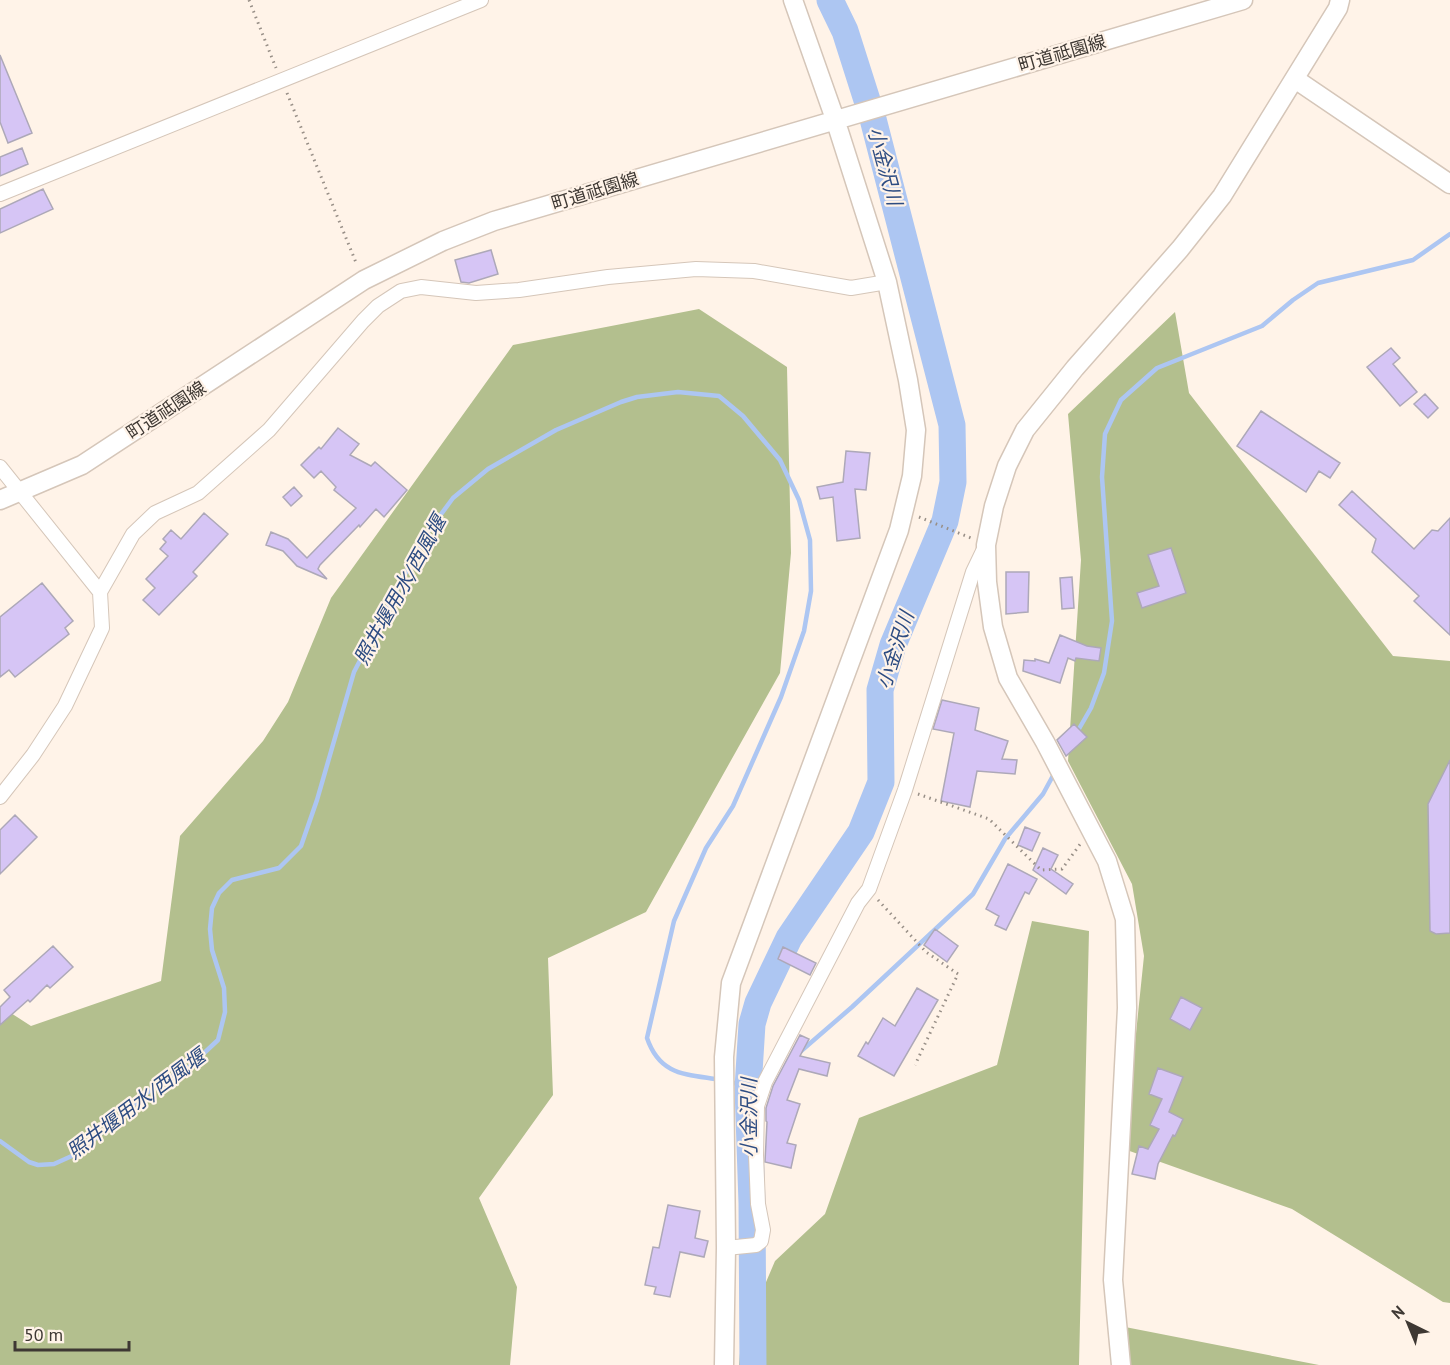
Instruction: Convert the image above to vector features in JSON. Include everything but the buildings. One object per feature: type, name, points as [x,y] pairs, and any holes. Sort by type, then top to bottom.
[{"type":"street","points":[[0,194],[482,0]]},
{"type":"street","points":[[724,1365],[726,1248],[724,1057],[731,983],[899,530],[912,476],[916,430],[887,282],[793,0]]},
{"type":"street","name":"町道祗園線","points":[[0,500],[82,465],[364,280],[443,241],[494,221],[1243,0]]},
{"type":"street","points":[[1121,1365],[1113,1280],[1126,1018],[1125,919],[1107,861],[1045,742],[1008,678],[993,627],[987,582],[986,545],[994,506],[1007,466],[1025,430],[1075,368],[1180,249],[1222,196],[1338,8],[1340,0]]},
{"type":"street","points":[[1295,79],[1450,184]]},
{"type":"street","points":[[0,797],[33,755],[69,697],[102,628],[100,592],[133,534],[155,513],[198,493],[269,430],[363,321],[378,306],[401,291],[421,286],[476,293],[519,290],[608,277],[696,269],[754,271],[851,288],[887,282]]},
{"type":"street","points":[[0,467],[100,592]]},
{"type":"street","points":[[726,1248],[756,1245],[761,1241],[764,1230],[758,1204],[757,1106],[765,1082],[858,903],[869,889],[905,790],[973,572],[986,545]]},
{"type":"path","points":[[249,0],[364,280]]},
{"type":"path","points":[[923,519],[956,533]]},
{"type":"path","points":[[905,790],[989,819],[1041,870],[1062,869],[1077,851],[1088,827]]},
{"type":"path","points":[[869,889],[926,952],[958,974],[915,1065]]},
{"type":"green space","points":[[699,309],[787,367],[791,553],[780,673],[646,912],[548,958],[553,1095],[479,1198],[517,1287],[510,1365],[0,1365],[0,1006],[31,1026],[161,981],[180,836],[263,741],[288,702],[331,598],[513,345]]},
{"type":"green space","points":[[1175,312],[1189,393],[1393,656],[1450,661],[1450,1303],[1443,1302],[1292,1209],[1124,1149],[1144,956],[1132,884],[1068,761],[1081,560],[1068,414]]},
{"type":"green space","points":[[1032,921],[1089,931],[1079,1365],[739,1365],[741,1341],[775,1261],[825,1214],[859,1118],[997,1065]]},
{"type":"green space","points":[[1120,1326],[1319,1365],[1122,1365]]},
{"type":"waterway","name":"小金沢川","points":[[753,1365],[752,1203],[748,1088],[752,1024],[758,1003],[789,938],[861,832],[881,782],[880,690],[893,645],[945,521],[953,482],[952,425],[873,119],[845,31],[830,0]]},
{"type":"waterway","points":[[1076,734],[1091,708],[1104,673],[1112,621],[1102,477],[1105,434],[1121,400],[1157,368],[1262,326],[1318,283],[1413,260],[1450,234]]},
{"type":"waterway","name":"照井堰用水/西風堰","points":[[0,1141],[29,1162],[38,1165],[54,1164],[74,1155],[155,1086],[188,1068],[218,1040],[225,1012],[224,988],[212,950],[210,929],[212,908],[219,893],[232,880],[279,868],[301,846],[317,800],[354,672],[425,536],[453,498],[488,469],[556,430],[637,397],[678,392],[719,396],[743,416],[780,460],[799,500],[810,540],[811,591],[804,631],[781,697],[733,806],[706,848],[674,921],[647,1038],[659,1060],[667,1066],[686,1074],[721,1080]]},
{"type":"waterway","points":[[800,1052],[852,1007],[973,894],[1005,839],[1043,794],[1055,772]]},
{"type":"waterway","name":"照井堰用水/西風堰","points":[[729,1081],[748,1088],[764,1078]]}]
